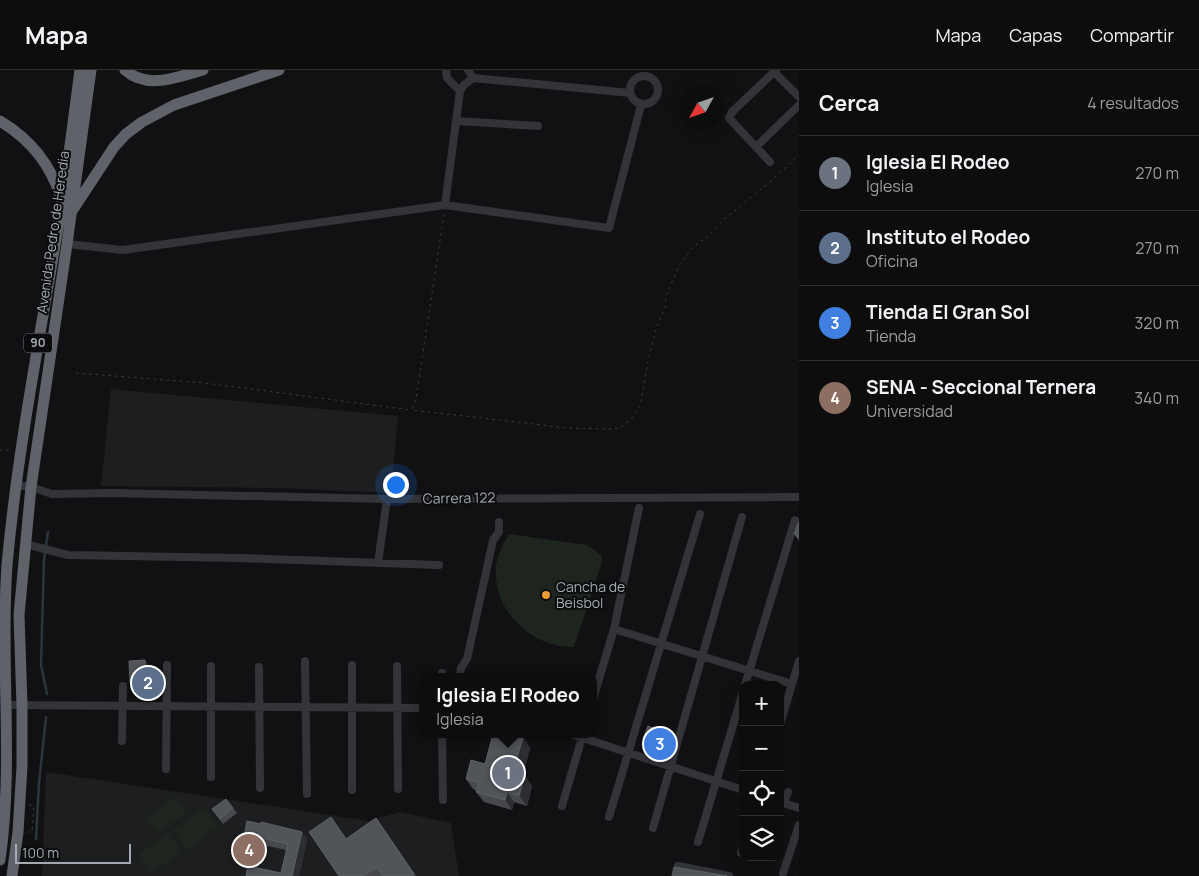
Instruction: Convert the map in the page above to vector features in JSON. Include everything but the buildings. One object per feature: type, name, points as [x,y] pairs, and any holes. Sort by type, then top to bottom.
[{"type":"highway","name":"Avenida Pedro de Heredia","points":[[0,860],[4,824],[6,705],[2,614],[20,450],[62,202],[80,70]]},
{"type":"highway","name":"Avenida Pedro de Heredia","points":[[12,876],[18,836],[21,784],[22,705],[19,615],[30,487],[91,70]]},
{"type":"highway","points":[[125,70],[138,78],[150,81],[163,80],[203,70]]},
{"type":"highway","points":[[71,213],[114,148],[126,134],[142,122],[174,105],[279,70]]},
{"type":"highway","points":[[0,121],[22,136],[33,147],[53,177],[62,202]]},
{"type":"street","points":[[446,70],[447,78],[460,91]]},
{"type":"street","points":[[468,70],[473,78]]},
{"type":"street","points":[[770,162],[729,118],[732,112],[775,71],[799,98]]},
{"type":"street","points":[[644,73],[655,81],[658,90],[654,100],[648,104],[635,102],[630,93],[633,81],[644,73]]},
{"type":"street","points":[[445,205],[460,91],[473,78],[630,93]]},
{"type":"street","points":[[67,244],[123,250],[445,205],[609,228],[641,104]]},
{"type":"street","points":[[756,147],[799,105]]},
{"type":"street","points":[[456,121],[538,126]]},
{"type":"street","name":"Carrera 122","points":[[16,485],[52,494],[122,493],[387,499],[799,497]]},
{"type":"street","points":[[378,563],[387,499]]},
{"type":"street","points":[[597,686],[614,629],[639,508]]},
{"type":"street","points":[[609,817],[700,514]]},
{"type":"street","points":[[653,828],[742,517]]},
{"type":"street","points":[[746,681],[795,520]]},
{"type":"street","points":[[460,673],[461,668],[467,659],[493,540],[498,532],[499,522]]},
{"type":"street","points":[[25,544],[68,555],[439,565]]},
{"type":"street","points":[[614,629],[792,684]]},
{"type":"street","points":[[306,661],[307,794]]},
{"type":"street","points":[[784,711],[799,661]]},
{"type":"street","points":[[166,769],[167,665]]},
{"type":"street","points":[[211,666],[211,777]]},
{"type":"street","points":[[352,666],[352,790]]},
{"type":"street","points":[[397,666],[398,789]]},
{"type":"street","points":[[260,667],[260,788]]},
{"type":"street","points":[[122,686],[122,741]]},
{"type":"street","points":[[6,705],[419,708]]},
{"type":"street","points":[[698,842],[739,705]]},
{"type":"street","points":[[442,738],[444,800]]},
{"type":"street","points":[[562,806],[581,738]]},
{"type":"street","points":[[587,738],[739,789]]},
{"type":"street","points":[[784,799],[788,792]]},
{"type":"street","points":[[784,804],[799,808]]},
{"type":"street","points":[[783,873],[799,825]]},
{"type":"street","points":[[678,866],[729,876]]},
{"type":"path","points":[[76,373],[205,383],[568,428],[619,428],[632,420],[641,403],[648,361],[657,326],[665,308],[666,296],[679,266],[693,248],[709,236],[722,222],[799,155]]},
{"type":"path","points":[[412,410],[416,399],[445,205]]},
{"type":"path","points":[[0,450],[20,450]]},
{"type":"path","points":[[27,832],[32,832],[34,806],[29,805],[28,811]]},
{"type":"shaded area","points":[[111,389],[398,416],[391,493],[282,488],[101,486]]},
{"type":"shaded area","name":"Cancha de Beisbol","points":[[509,534],[586,545],[594,549],[602,557],[574,647],[558,646],[543,641],[517,623],[508,611],[500,597],[496,582],[496,566],[499,553]]},
{"type":"shaded area","points":[[46,772],[369,821],[400,812],[451,823],[459,876],[42,876]]},
{"type":"shaded area","points":[[175,798],[186,814],[157,833],[146,817]]},
{"type":"shaded area","points":[[205,807],[219,826],[187,850],[173,830]]},
{"type":"shaded area","points":[[169,833],[181,852],[151,873],[139,854]]},
{"type":"waterway","points":[[47,694],[41,665],[44,560],[48,532]]},
{"type":"waterway","points":[[36,839],[39,783],[46,717]]},
{"type":"place","name":"Cancha de Beisbol","points":[[546,595]]},
{"type":"place","name":"Instituto el Rodeo","points":[[148,683]]},
{"type":"place","name":"Tienda El Gran Sol","points":[[660,744]]},
{"type":"place","name":"Iglesia El Rodeo","points":[[508,773]]},
{"type":"place","name":"SENA - Seccional Ternera","points":[[249,850]]}]
